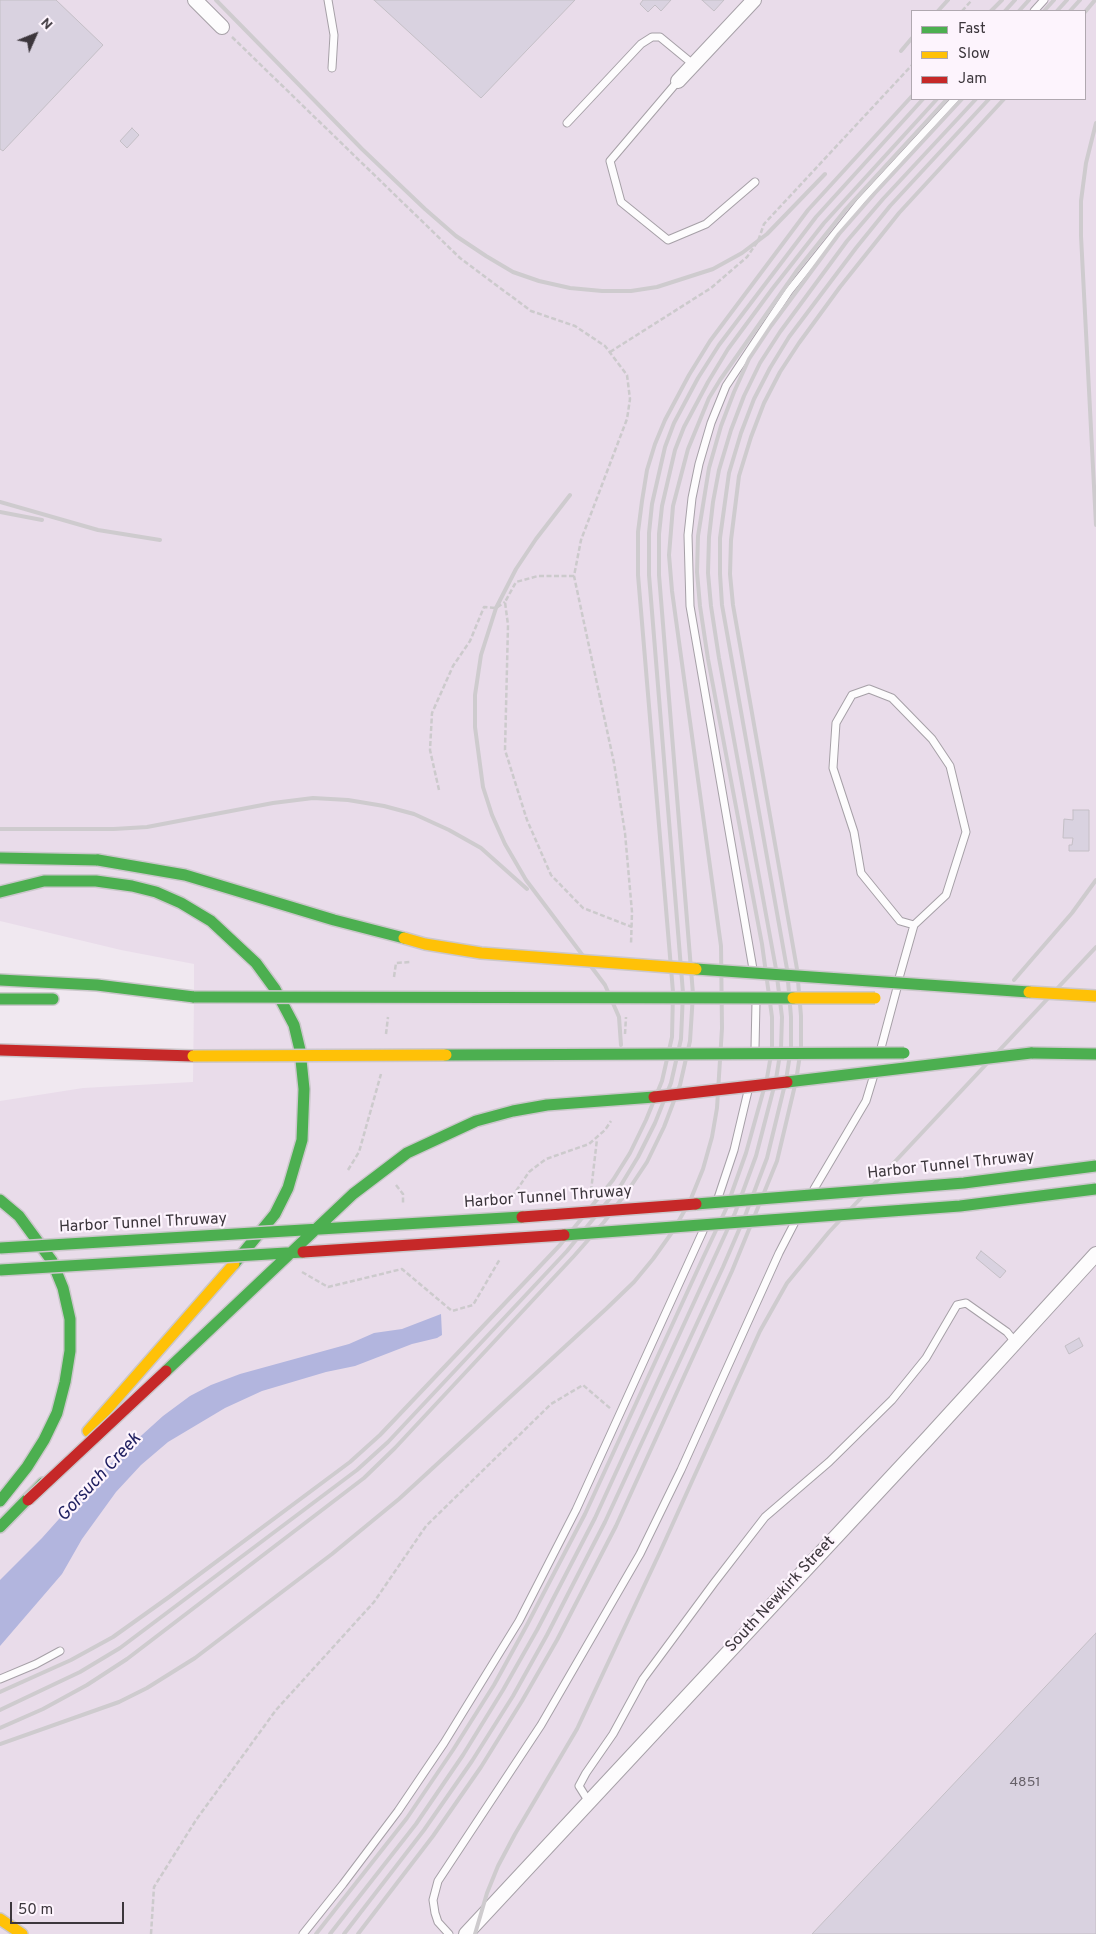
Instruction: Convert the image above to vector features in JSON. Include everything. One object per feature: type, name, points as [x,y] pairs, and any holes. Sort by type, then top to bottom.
[{"type":"main road","points":[[0,858],[98,860],[185,875],[334,920],[424,944],[481,953],[1096,997]]},
{"type":"main road","points":[[0,892],[44,881],[96,881],[132,886],[156,892],[181,903],[211,921],[256,963],[275,989],[294,1025],[300,1050],[304,1089],[304,1120],[296,1163],[288,1188],[275,1214],[212,1290],[28,1500]]},
{"type":"main road","points":[[0,980],[89,984],[194,997]]},
{"type":"main road","points":[[947,998],[1096,997]]},
{"type":"main road","points":[[108,998],[908,998]]},
{"type":"main road","points":[[0,999],[61,999]]},
{"type":"main road","points":[[0,1050],[193,1056],[911,1053]]},
{"type":"main road","points":[[931,1053],[1096,1054]]},
{"type":"main road","points":[[0,1527],[353,1194],[407,1153],[441,1136],[476,1121],[513,1111],[548,1105],[647,1098],[1031,1053]]},
{"type":"main road","name":"Harbor Tunnel Thruway","points":[[0,1248],[526,1217],[768,1199],[964,1184],[1096,1166]]},
{"type":"main road","points":[[0,1270],[526,1238],[780,1220],[960,1206],[1096,1189]]},
{"type":"main road","points":[[0,1200],[19,1216],[52,1261],[64,1288],[70,1319],[70,1351],[65,1382],[56,1413],[44,1440],[27,1467],[0,1501]]},
{"type":"main road","points":[[0,1919],[22,1934]]},
{"type":"street","points":[[195,0],[222,27]]},
{"type":"street","points":[[678,81],[754,0]]},
{"type":"street","name":"South Newkirk Street","points":[[466,1934],[1096,1254]]},
{"type":"lane","points":[[328,0],[334,35],[332,68]]},
{"type":"lane","points":[[1035,10],[1044,0]]},
{"type":"lane","points":[[567,123],[641,44],[652,37],[660,37],[694,65]]},
{"type":"lane","points":[[678,81],[610,161],[621,202],[668,240],[706,224],[755,182]]},
{"type":"lane","points":[[754,984],[753,968],[690,606],[688,535],[692,498],[699,464],[711,423],[726,386],[789,291],[861,201],[955,100]]},
{"type":"lane","points":[[449,1934],[438,1922],[434,1913],[433,1900],[438,1881],[541,1725],[640,1554],[725,1376],[779,1253],[794,1223],[866,1101],[914,925],[946,895],[966,832],[950,766],[932,738],[892,698],[869,689],[852,695],[836,723],[833,768],[854,832],[861,873],[900,921],[914,925]]},
{"type":"lane","points":[[754,1058],[757,1018],[755,992]]},
{"type":"lane","points":[[303,1934],[398,1811],[444,1744],[519,1621],[576,1510],[715,1205],[734,1150],[752,1077]]},
{"type":"lane","points":[[589,1802],[579,1786],[586,1773],[613,1734],[643,1679],[708,1591],[765,1517],[828,1462],[892,1400],[926,1358],[958,1306],[966,1303],[1007,1332],[1016,1342]]},
{"type":"lane","points":[[0,1679],[36,1664],[60,1651]]},
{"type":"path","points":[[963,10],[972,0]]},
{"type":"path","points":[[222,27],[460,258],[531,311],[575,326],[605,346],[627,375],[630,399],[627,419],[581,540],[574,576],[614,763],[625,833],[632,912],[631,950]]},
{"type":"path","points":[[610,352],[711,288],[747,257],[758,241],[764,224],[911,66]]},
{"type":"path","points":[[438,790],[430,750],[432,713],[453,666],[470,641],[484,607],[496,608],[505,602],[516,582],[538,576],[574,576]]},
{"type":"path","points":[[505,602],[508,625],[505,750],[527,820],[551,875],[583,908],[632,927]]},
{"type":"path","points":[[393,982],[396,963],[414,962]]},
{"type":"path","points":[[625,1038],[627,1009]]},
{"type":"path","points":[[385,1041],[389,1011]]},
{"type":"path","points":[[347,1172],[359,1152],[381,1070]]},
{"type":"path","points":[[511,1205],[512,1196],[529,1172],[546,1158],[590,1144],[605,1130],[615,1115]]},
{"type":"path","points":[[591,1191],[597,1138]]},
{"type":"path","points":[[297,1269],[328,1287],[402,1269],[452,1311],[473,1305],[502,1257]]},
{"type":"path","points":[[151,1934],[154,1887],[196,1820],[276,1710],[374,1602],[426,1526],[551,1404],[583,1385],[619,1415]]},
{"type":"shaded area","points":[[0,0],[1096,0],[1096,1934],[0,1934],[0,1101],[83,1088],[193,1082],[194,964],[121,950],[0,921]]},
{"type":"water","name":"Gorsuch Creek","points":[[441,1314],[442,1335],[437,1338],[412,1344],[355,1366],[326,1372],[262,1391],[225,1408],[168,1442],[141,1465],[116,1492],[82,1539],[62,1574],[0,1646],[0,1580],[42,1538],[101,1472],[163,1416],[190,1396],[211,1385],[240,1374],[349,1344],[374,1333],[402,1329]]},
{"type":"building","points":[[0,0],[56,0],[103,45],[3,151],[0,149]]},
{"type":"building","points":[[374,0],[575,0],[481,98]]},
{"type":"building","points":[[643,0],[671,0],[661,11],[655,5],[648,12],[640,4]]},
{"type":"building","points":[[702,0],[724,0],[714,11]]},
{"type":"building","points":[[132,128],[139,135],[127,148],[120,141]]},
{"type":"building","points":[[1073,810],[1089,810],[1089,851],[1069,851],[1069,845],[1072,845],[1073,838],[1063,838],[1064,819],[1073,820]]},
{"type":"building","points":[[981,1251],[1006,1271],[1000,1278],[976,1258]]},
{"type":"building","points":[[1079,1338],[1083,1346],[1069,1354],[1065,1346]]},
{"type":"building","points":[[1096,1633],[1096,1934],[812,1934]]},
{"type":"railway","points":[[216,0],[362,149],[456,236],[513,272],[539,281],[570,288],[631,291],[657,287],[713,269],[742,253],[767,234],[825,174]]},
{"type":"railway","points":[[939,10],[948,0]]},
{"type":"railway","points":[[992,10],[1002,0]]},
{"type":"railway","points":[[1006,10],[1015,0]]},
{"type":"railway","points":[[1020,10],[1029,0]]},
{"type":"railway","points":[[1045,10],[1054,0]]},
{"type":"railway","points":[[1058,10],[1067,0]]},
{"type":"railway","points":[[1071,10],[1080,0]]},
{"type":"railway","points":[[1086,11],[1095,0]]},
{"type":"railway","points":[[901,51],[911,39]]},
{"type":"railway","points":[[0,1692],[71,1660],[113,1637],[350,1462],[380,1435],[560,1245],[613,1180],[630,1153],[662,1081],[672,1037],[673,992],[638,575],[638,532],[647,470],[665,420],[710,341],[808,210],[911,97]]},
{"type":"railway","points":[[0,1710],[80,1672],[120,1648],[357,1470],[388,1442],[567,1251],[621,1185],[638,1157],[655,1123],[671,1083],[681,1039],[683,993],[649,575],[649,533],[652,504],[665,447],[674,423],[698,378],[719,345],[816,217],[922,100]]},
{"type":"railway","points":[[0,1728],[43,1709],[87,1685],[127,1659],[364,1478],[395,1448],[574,1256],[604,1222],[647,1162],[664,1127],[680,1085],[690,1041],[693,994],[659,575],[659,534],[662,506],[675,450],[684,427],[708,382],[728,349],[773,288],[824,223],[936,100]]},
{"type":"railway","points":[[0,1744],[119,1702],[147,1688],[195,1658],[332,1554],[399,1499],[606,1309],[634,1282],[673,1231],[690,1201],[703,1169],[712,1137],[717,1108],[722,1028],[721,946],[672,591],[669,555],[673,506],[688,449],[709,398],[720,380],[798,269],[846,209],[946,100]]},
{"type":"railway","points":[[316,1934],[407,1818],[494,1685],[585,1514],[726,1209],[746,1153],[767,1078],[772,1049],[772,1017],[762,944],[708,659],[700,606],[697,572],[698,536],[709,468],[721,426],[734,392],[749,359],[771,326],[839,234],[961,100]]},
{"type":"railway","points":[[330,1934],[416,1824],[463,1755],[537,1630],[595,1518],[735,1213],[756,1156],[776,1079],[781,1048],[782,1017],[776,969],[711,606],[708,573],[709,537],[719,470],[744,396],[760,363],[780,332],[847,241],[883,199],[975,100]]},
{"type":"railway","points":[[344,1934],[424,1830],[472,1761],[513,1696],[547,1635],[605,1522],[723,1267],[767,1158],[786,1080],[791,1048],[791,1017],[787,969],[722,605],[720,538],[729,473],[754,399],[789,337],[890,206],[988,100]]},
{"type":"railway","points":[[358,1934],[433,1836],[481,1767],[557,1640],[616,1526],[732,1271],[777,1161],[796,1081],[801,1048],[801,1016],[797,969],[733,605],[730,574],[731,540],[739,476],[764,403],[780,372],[799,343],[840,287],[899,213],[1003,100]]},
{"type":"railway","points":[[1096,123],[1086,163],[1081,201],[1081,236],[1096,525]]},
{"type":"railway","points":[[570,495],[536,539],[516,569],[496,608],[481,655],[475,695],[475,727],[483,787],[492,815],[505,844],[526,880],[605,985],[619,1017],[621,1045]]},
{"type":"railway","points":[[0,502],[98,530],[160,540]]},
{"type":"railway","points":[[0,512],[42,520]]},
{"type":"railway","points":[[0,829],[114,829],[147,827],[273,803],[313,798],[348,800],[384,806],[414,814],[449,830],[481,848],[527,889]]},
{"type":"railway","points":[[1014,980],[1072,913],[1096,880]]},
{"type":"railway","points":[[475,1934],[487,1893],[498,1866],[577,1729],[760,1331],[787,1283],[829,1232],[1096,947]]},
{"type":"traffic: fast","points":[[0,858],[98,860]]},
{"type":"traffic: fast","points":[[98,860],[185,875],[334,920],[404,938]]},
{"type":"traffic: fast","points":[[0,892],[44,881],[96,881],[132,886],[156,892],[181,903],[211,921],[256,963],[275,989],[294,1025],[300,1050],[304,1089],[302,1140],[288,1188],[275,1214],[234,1264]]},
{"type":"traffic: fast","points":[[696,969],[1029,992]]},
{"type":"traffic: fast","points":[[0,980],[97,985],[194,997]]},
{"type":"traffic: fast","points":[[194,997],[793,998]]},
{"type":"traffic: fast","points":[[0,999],[53,999]]},
{"type":"traffic: fast","points":[[446,1055],[904,1053]]},
{"type":"traffic: fast","points":[[1031,1053],[1096,1054]]},
{"type":"traffic: fast","points":[[787,1082],[1031,1053]]},
{"type":"traffic: fast","points":[[166,1371],[353,1194],[407,1153],[476,1121],[513,1111],[547,1105],[654,1097]]},
{"type":"traffic: fast","points":[[696,1204],[964,1183],[1096,1166]]},
{"type":"traffic: fast","points":[[564,1235],[960,1206],[1096,1189]]},
{"type":"traffic: fast","points":[[0,1200],[19,1216],[52,1261],[63,1288],[70,1319],[70,1351],[57,1413],[44,1440],[27,1467],[0,1501]]},
{"type":"traffic: fast","points":[[0,1248],[522,1217]]},
{"type":"traffic: fast","points":[[0,1270],[303,1252]]},
{"type":"traffic: fast","points":[[0,1527],[43,1483]]},
{"type":"traffic: slow","points":[[404,938],[425,944],[481,953],[696,969]]},
{"type":"traffic: slow","points":[[1029,992],[1096,996]]},
{"type":"traffic: slow","points":[[793,998],[875,998]]},
{"type":"traffic: slow","points":[[193,1056],[446,1055]]},
{"type":"traffic: slow","points":[[88,1431],[234,1264]]},
{"type":"traffic: slow","points":[[0,1919],[22,1934]]},
{"type":"traffic: jam","points":[[0,1050],[193,1056]]},
{"type":"traffic: jam","points":[[654,1097],[787,1082]]},
{"type":"traffic: jam","points":[[522,1217],[696,1204]]},
{"type":"traffic: jam","points":[[303,1252],[564,1235]]},
{"type":"traffic: jam","points":[[28,1500],[166,1371]]}]
